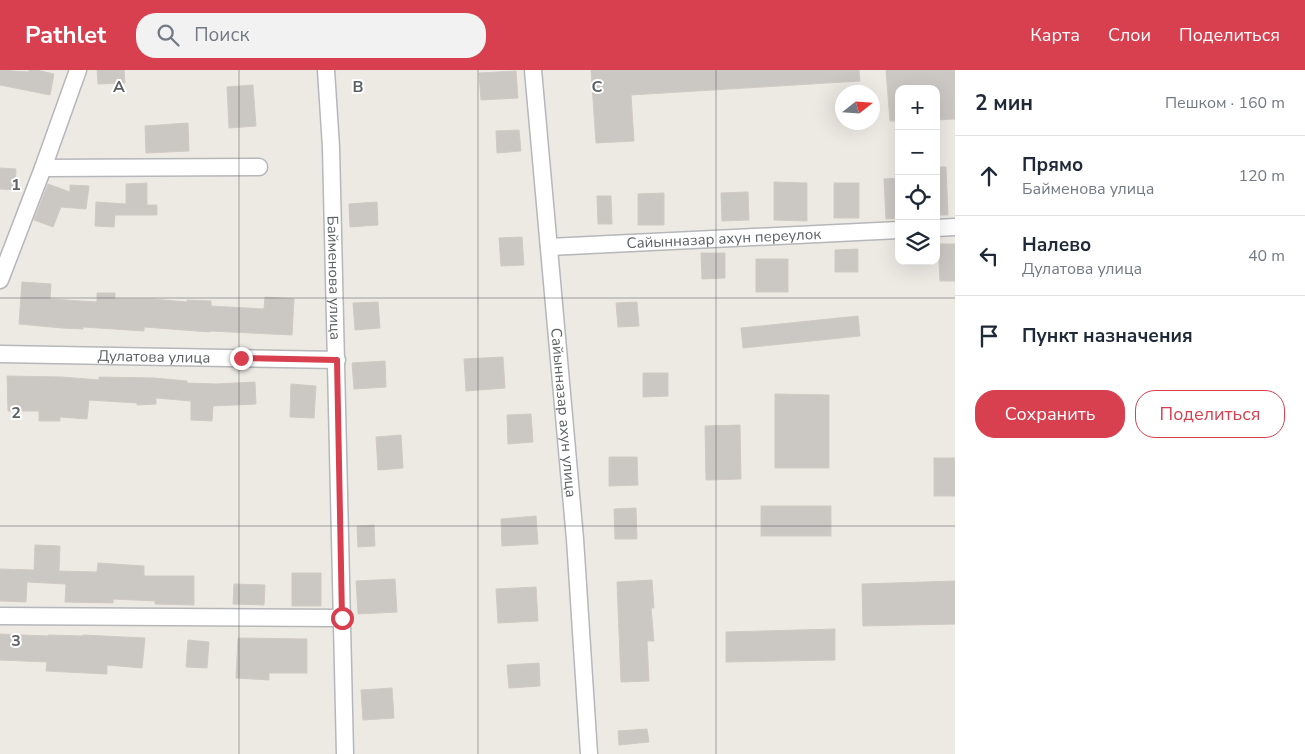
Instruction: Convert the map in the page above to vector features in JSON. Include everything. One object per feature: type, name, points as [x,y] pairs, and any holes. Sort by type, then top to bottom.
[{"type":"street","points":[[0,280],[78,70]]},
{"type":"street","name":"Байменова улица","points":[[326,70],[332,147],[345,754]]},
{"type":"street","name":"Сайынназар ахун улица","points":[[533,70],[575,540],[589,754]]},
{"type":"street","points":[[43,168],[259,167]]},
{"type":"street","points":[[940,228],[955,227]]},
{"type":"street","name":"Сайынназар ахун переулок","points":[[549,246],[895,230]]},
{"type":"street","name":"Дулатова улица","points":[[0,354],[337,360]]},
{"type":"street","points":[[0,616],[342,618]]},
{"type":"building","points":[[0,70],[29,72],[29,70],[37,70],[54,74],[50,95],[0,85]]},
{"type":"building","points":[[97,70],[124,70],[125,83],[98,84]]},
{"type":"building","points":[[591,70],[859,70],[860,81],[631,95],[634,141],[596,143]]},
{"type":"building","points":[[886,70],[955,70],[955,119],[940,120],[940,85],[895,85],[895,121],[890,121]]},
{"type":"building","points":[[516,71],[518,98],[481,100],[479,73]]},
{"type":"building","points":[[253,85],[256,126],[229,128],[227,87]]},
{"type":"building","points":[[188,123],[189,151],[146,153],[145,126]]},
{"type":"building","points":[[519,130],[521,151],[497,153],[496,131]]},
{"type":"building","points":[[940,167],[946,167],[948,215],[940,215]]},
{"type":"building","points":[[0,168],[16,169],[15,190],[0,189]]},
{"type":"building","points":[[895,178],[895,218],[886,219],[884,179]]},
{"type":"building","points":[[774,182],[807,183],[807,221],[774,220]]},
{"type":"building","points":[[147,183],[147,205],[157,205],[157,215],[115,215],[114,227],[95,226],[96,202],[126,204],[126,184]]},
{"type":"building","points":[[834,183],[859,183],[859,218],[834,218]]},
{"type":"building","points":[[48,184],[70,192],[70,185],[89,186],[86,209],[61,207],[53,227],[34,220]]},
{"type":"building","points":[[748,192],[749,220],[722,221],[721,193]]},
{"type":"building","points":[[664,193],[664,225],[638,225],[638,194]]},
{"type":"building","points":[[597,196],[611,196],[612,224],[598,224]]},
{"type":"building","points":[[377,202],[378,225],[350,227],[349,204]]},
{"type":"building","points":[[522,237],[524,265],[501,266],[499,238]]},
{"type":"building","points":[[940,244],[955,244],[955,281],[940,281]]},
{"type":"building","points":[[858,249],[858,272],[835,272],[835,250]]},
{"type":"building","points":[[701,253],[725,253],[725,278],[702,279]]},
{"type":"building","points":[[756,259],[788,259],[788,292],[756,292]]},
{"type":"building","points":[[22,282],[51,284],[50,299],[97,302],[97,293],[115,293],[115,299],[211,301],[211,306],[264,309],[265,297],[294,299],[292,335],[144,327],[144,331],[83,327],[83,329],[19,324]]},
{"type":"building","points":[[378,302],[380,328],[355,330],[353,303]]},
{"type":"building","points":[[637,302],[639,326],[618,327],[616,303]]},
{"type":"building","points":[[858,316],[860,336],[743,348],[741,328]]},
{"type":"building","points":[[503,357],[505,388],[466,391],[464,359]]},
{"type":"building","points":[[385,361],[386,387],[354,389],[352,363]]},
{"type":"building","points":[[643,373],[668,373],[668,396],[643,397]]},
{"type":"building","points":[[7,376],[99,380],[99,377],[154,378],[187,381],[187,383],[216,384],[255,382],[256,404],[213,406],[212,421],[191,420],[191,401],[156,398],[156,404],[137,405],[137,403],[89,400],[87,419],[60,417],[60,421],[39,421],[39,411],[8,411]]},
{"type":"building","points":[[291,384],[316,386],[314,418],[290,417]]},
{"type":"building","points":[[775,394],[829,395],[829,468],[775,468]]},
{"type":"building","points":[[531,414],[533,442],[508,444],[507,415]]},
{"type":"building","points":[[740,425],[741,479],[706,480],[705,426]]},
{"type":"building","points":[[401,435],[403,468],[378,470],[376,437]]},
{"type":"building","points":[[609,457],[637,457],[638,485],[609,486]]},
{"type":"building","points":[[934,458],[955,458],[955,496],[934,496]]},
{"type":"building","points":[[761,506],[831,506],[831,536],[761,536]]},
{"type":"building","points":[[636,508],[637,539],[615,539],[614,509]]},
{"type":"building","points":[[536,516],[538,544],[502,546],[501,519]]},
{"type":"building","points":[[374,525],[375,546],[358,547],[357,526]]},
{"type":"building","points":[[35,545],[60,546],[59,571],[97,572],[98,563],[144,566],[144,576],[194,576],[194,605],[155,604],[155,601],[113,599],[113,603],[65,602],[66,584],[27,582],[26,602],[0,601],[0,569],[34,570]]},
{"type":"building","points":[[292,573],[321,573],[321,606],[292,606]]},
{"type":"building","points":[[395,579],[397,612],[358,614],[356,581]]},
{"type":"building","points":[[652,580],[654,608],[651,608],[654,641],[647,641],[649,681],[621,682],[617,582]]},
{"type":"building","points":[[955,581],[955,624],[863,626],[862,584]]},
{"type":"building","points":[[234,584],[265,585],[264,605],[233,604]]},
{"type":"building","points":[[536,587],[538,621],[498,623],[496,589]]},
{"type":"building","points":[[835,629],[835,660],[726,662],[726,632]]},
{"type":"building","points":[[0,634],[145,638],[142,668],[107,665],[107,674],[46,671],[47,662],[0,660]]},
{"type":"building","points":[[238,638],[307,639],[307,673],[269,673],[269,680],[236,678]]},
{"type":"building","points":[[188,640],[209,642],[207,668],[186,667]]},
{"type":"building","points":[[539,663],[540,686],[509,688],[507,665]]},
{"type":"building","points":[[392,688],[394,718],[363,720],[361,690]]},
{"type":"building","points":[[647,729],[649,742],[619,745],[618,731]]},
{"type":"route","points":[[241,358],[337,360],[342,618]]}]
